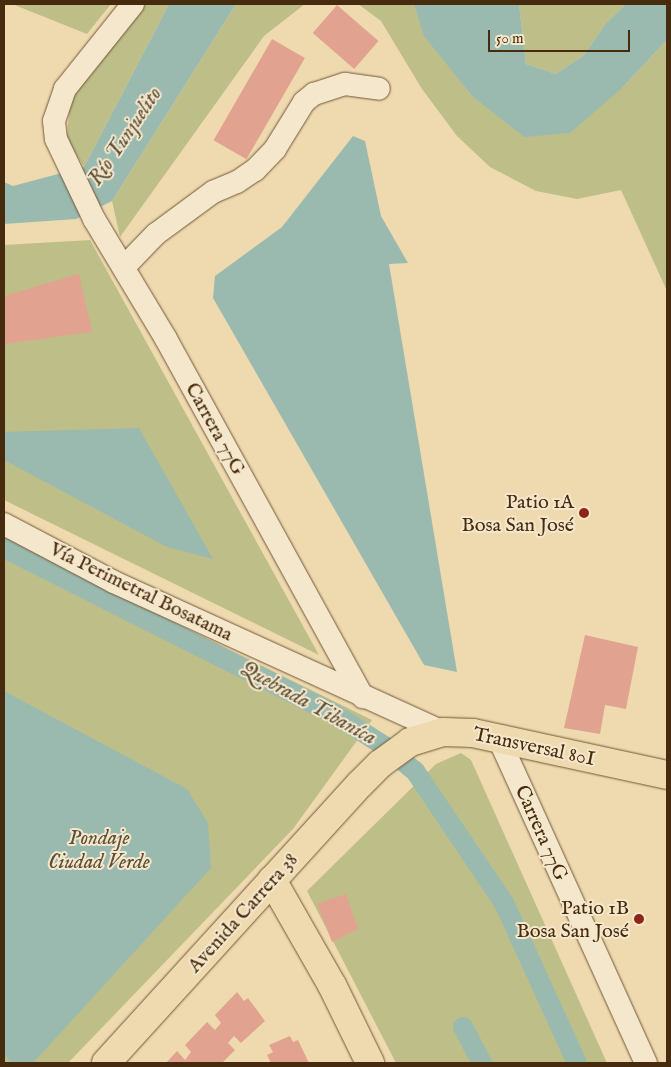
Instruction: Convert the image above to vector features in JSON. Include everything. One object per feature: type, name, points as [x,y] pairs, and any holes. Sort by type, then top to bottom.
[{"type":"main road","name":"Transversal 80I","points":[[403,746],[426,735],[443,732],[499,738],[667,775]]},
{"type":"main road","name":"Avenida Carrera 38","points":[[106,1063],[380,764],[403,746]]},
{"type":"main road","points":[[272,880],[332,985],[370,1063]]},
{"type":"street","name":"Carrera 77G","points":[[133,4],[65,89],[54,121],[56,139],[65,163],[94,219],[124,267],[363,697]]},
{"type":"street","points":[[124,267],[156,234],[213,192],[237,182],[255,170],[275,148],[304,102],[314,94],[345,84],[379,89]]},
{"type":"street","name":"Vía Perimetral Bosatama","points":[[4,524],[114,582],[443,732]]},
{"type":"street","name":"Carrera 77G","points":[[499,738],[646,1063]]},
{"type":"green space","points":[[12,4],[111,4],[87,34]]},
{"type":"green space","points":[[146,4],[169,4],[84,167],[67,139],[70,100]]},
{"type":"green space","points":[[236,4],[305,4],[264,36],[120,237],[112,201]]},
{"type":"green space","points":[[358,4],[414,4],[425,36],[471,95],[622,88],[667,40],[667,291],[621,190],[577,199],[536,191],[490,167],[457,136],[422,89],[381,21]]},
{"type":"green space","points":[[519,4],[626,4],[606,23],[584,55],[556,74],[526,64]]},
{"type":"green space","points":[[90,240],[319,655],[4,500],[4,245]]},
{"type":"green space","points":[[4,538],[372,720],[293,829],[68,1063],[4,1063]]},
{"type":"green space","points":[[461,753],[471,760],[607,1063],[396,1063],[307,891],[436,764]]},
{"type":"water","name":"Río Tunjuelito","points":[[169,4],[236,4],[112,201],[76,219],[4,224],[4,182],[13,186],[84,167]]},
{"type":"water","points":[[414,4],[519,4],[526,64],[556,74],[584,55],[606,23],[626,4],[667,4],[667,40],[622,88],[570,133],[524,137],[471,95],[424,36]]},
{"type":"water","points":[[353,136],[365,141],[381,216],[408,263],[389,264],[457,672],[424,665],[213,298],[215,276],[282,227]]},
{"type":"water","points":[[139,428],[213,559],[167,547],[4,460],[4,432]]},
{"type":"water","name":"Pondaje Ciudad Verde","points":[[4,691],[187,789],[208,823],[211,868],[33,1063],[11,1063],[4,1054]]},
{"type":"building","points":[[337,5],[379,41],[354,69],[313,33]]},
{"type":"building","points":[[272,39],[305,58],[246,159],[214,140]]},
{"type":"building","points":[[79,274],[92,332],[4,344],[4,296]]},
{"type":"building","points":[[585,635],[638,647],[626,709],[605,705],[600,734],[564,728]]},
{"type":"building","points":[[346,894],[358,929],[332,942],[317,904]]},
{"type":"building","points":[[237,992],[244,1001],[248,998],[265,1021],[241,1043],[234,1036],[228,1043],[235,1050],[222,1063],[166,1063],[177,1051],[185,1060],[191,1052],[185,1045],[207,1022],[215,1030],[221,1023],[215,1015]]},
{"type":"building","points":[[290,1036],[293,1042],[298,1040],[309,1063],[271,1063],[267,1055],[273,1052],[269,1045]]},
{"type":"waterway","name":"Quebrada Tibaníca","points":[[4,548],[334,714],[386,747],[415,771],[504,903],[577,1063]]},
{"type":"waterway","points":[[463,1027],[482,1063]]},
{"type":"place","name":"Patio 1A Bosa San José","points":[[584,513]]},
{"type":"place","name":"Patio 1B Bosa San José","points":[[639,919]]}]
